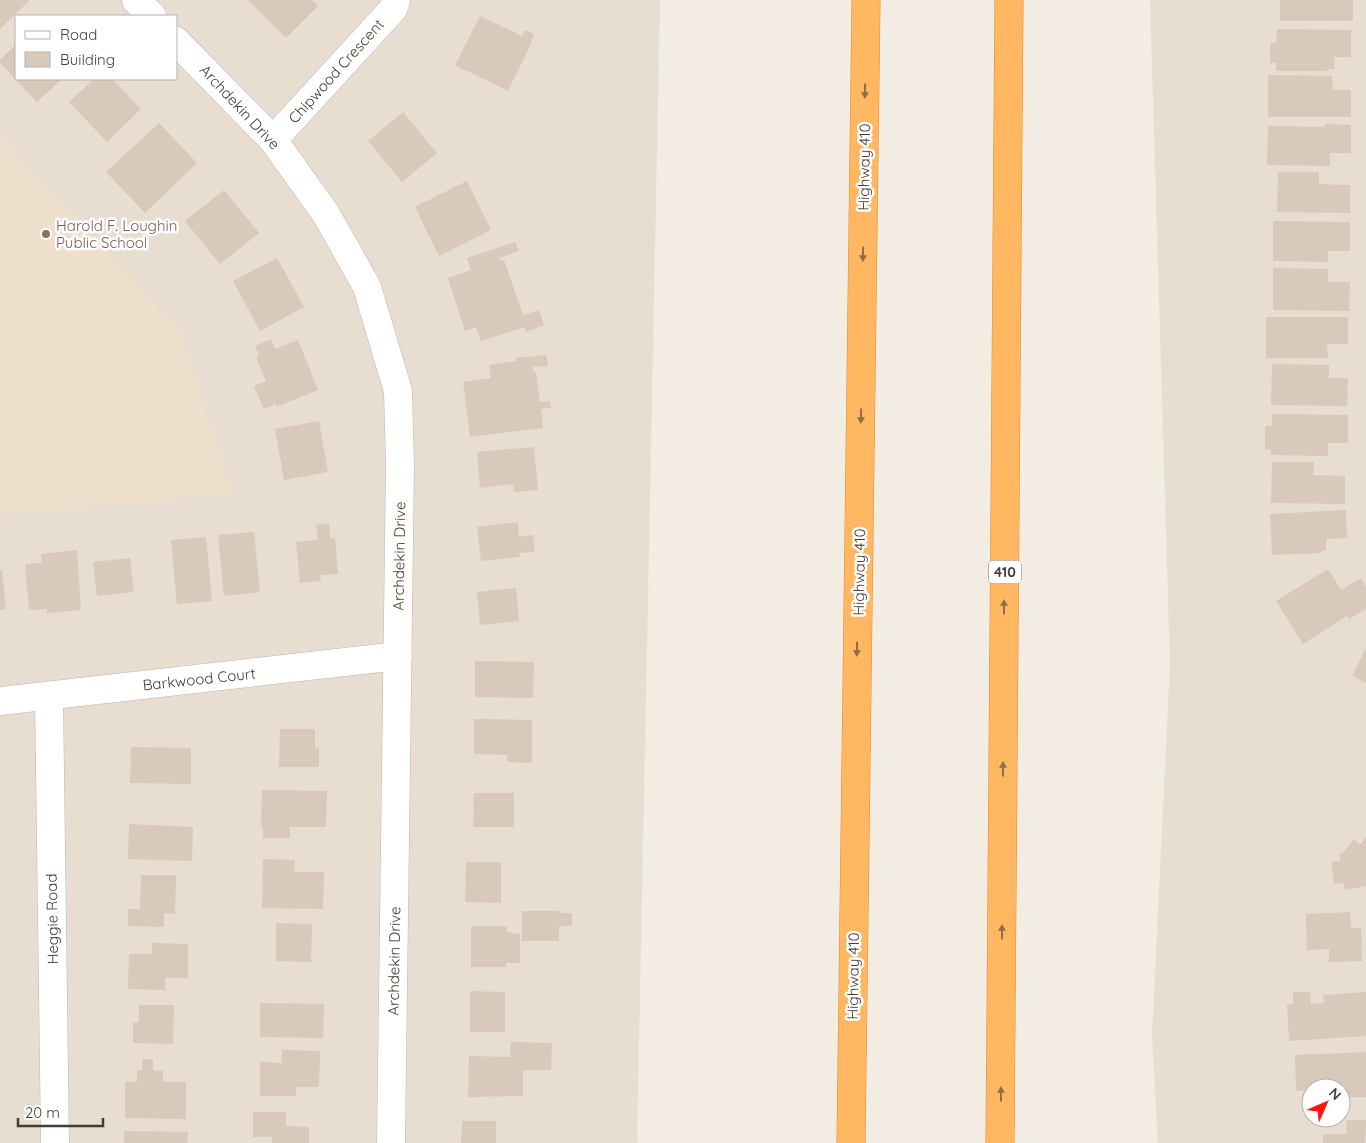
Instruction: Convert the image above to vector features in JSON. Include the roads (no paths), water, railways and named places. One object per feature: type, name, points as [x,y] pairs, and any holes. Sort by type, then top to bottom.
[{"type":"highway","name":"Highway 410","points":[[851,1143],[866,0]]},
{"type":"highway","name":"410","points":[[1000,1143],[1009,0]]},
{"type":"street","points":[[136,0],[151,15]]},
{"type":"street","name":"Chipwood Crescent","points":[[273,140],[393,9],[396,0]]},
{"type":"street","name":"Archdekin Drive","points":[[178,43],[273,140],[326,214],[367,287],[398,392],[400,465],[391,1143]]},
{"type":"street","name":"Barkwood Court","points":[[0,701],[398,656]]},
{"type":"street","name":"Heggie Road","points":[[49,696],[55,1143]]},
{"type":"place","name":"Harold F. Loughin Public School","points":[[46,234]]}]
